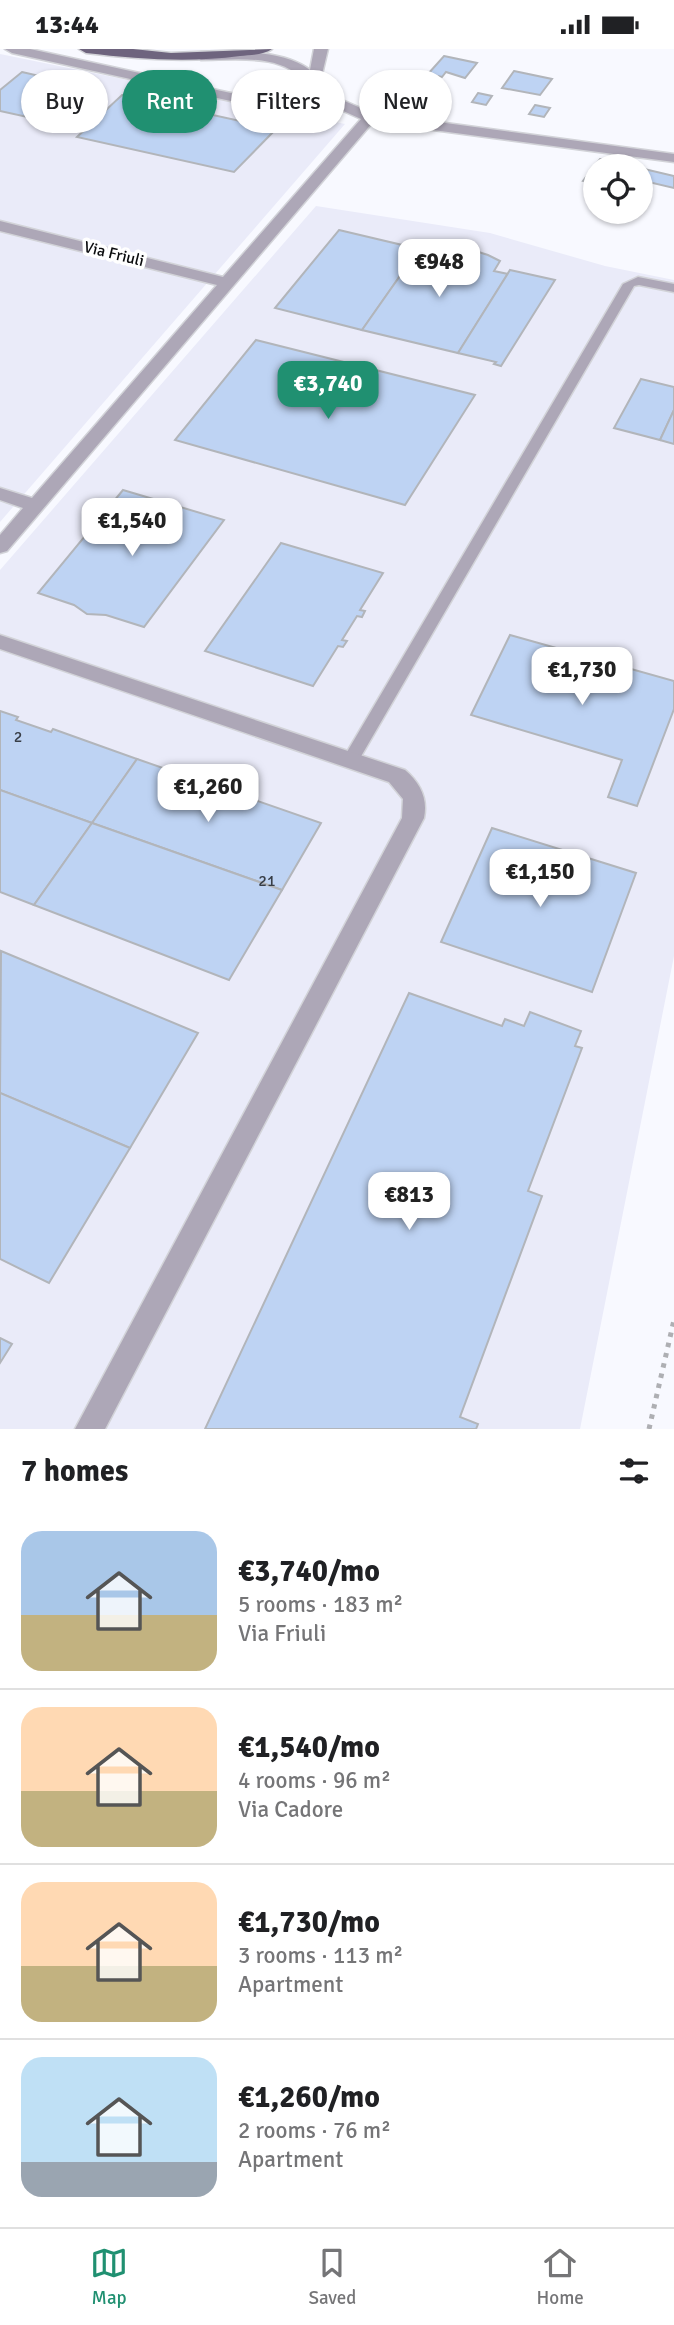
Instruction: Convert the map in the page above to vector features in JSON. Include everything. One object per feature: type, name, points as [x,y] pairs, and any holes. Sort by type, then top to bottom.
[{"type":"main road","points":[[86,49],[195,56],[265,49]]},
{"type":"main road","points":[[115,49],[132,54]]},
{"type":"street","points":[[12,49],[231,97]]},
{"type":"street","points":[[317,70],[321,49]]},
{"type":"street","points":[[195,56],[282,61],[304,70]]},
{"type":"street","points":[[452,128],[674,158]]},
{"type":"street","points":[[0,547],[359,130]]},
{"type":"street","name":"Via Friuli","points":[[0,226],[228,283]]},
{"type":"street","points":[[0,494],[36,506]]},
{"type":"street","points":[[0,642],[397,776],[415,795],[413,818],[89,1429]]},
{"type":"lane","points":[[350,761],[629,284],[638,281],[674,288]]},
{"type":"path","points":[[649,1429],[674,1320]]},
{"type":"shaded area","points":[[0,54],[79,70],[21,70],[21,133],[108,133],[108,76],[122,79],[122,133],[217,133],[217,98],[231,101],[231,133],[337,133],[0,522]]},
{"type":"shaded area","points":[[316,206],[490,233],[605,266],[674,280],[674,956],[580,1429],[0,1429],[0,570]]},
{"type":"building","points":[[444,56],[477,63],[465,78],[452,74],[452,70],[432,70]]},
{"type":"building","points":[[514,71],[552,79],[540,95],[502,88]]},
{"type":"building","points":[[21,73],[21,116],[0,111],[0,90]]},
{"type":"building","points":[[478,93],[492,96],[486,105],[472,102]]},
{"type":"building","points":[[122,95],[122,133],[217,133],[217,116],[231,119],[231,133],[272,133],[234,172],[77,137],[81,133],[108,133],[108,108]]},
{"type":"building","points":[[535,105],[550,108],[544,117],[529,114]]},
{"type":"building","points":[[653,171],[674,176],[674,188],[653,183]]},
{"type":"building","points":[[339,230],[419,249],[362,330],[275,308]]},
{"type":"building","points":[[436,246],[467,249],[465,251],[488,255],[500,261],[494,271],[508,274],[458,353],[362,330],[416,253],[429,256]]},
{"type":"building","points":[[510,270],[555,280],[501,366],[494,364],[496,362],[458,353]]},
{"type":"building","points":[[256,340],[475,395],[405,505],[175,440]]},
{"type":"building","points":[[641,379],[674,387],[674,410],[660,440],[614,428]]},
{"type":"building","points":[[674,410],[674,444],[660,440]]},
{"type":"building","points":[[123,490],[224,520],[144,627],[106,615],[87,614],[74,605],[38,593]]},
{"type":"building","points":[[281,543],[383,573],[360,610],[365,611],[362,617],[357,616],[342,640],[347,641],[343,647],[338,646],[313,686],[205,651]]},
{"type":"building","points":[[510,635],[674,681],[674,709],[637,806],[608,797],[622,760],[471,715]]},
{"type":"building","points":[[0,711],[18,717],[16,720],[51,732],[53,729],[137,759],[92,823],[0,790]]},
{"type":"building","points":[[137,759],[321,823],[282,890],[92,823]]},
{"type":"building","points":[[0,790],[92,823],[34,905],[0,892]]},
{"type":"building","points":[[92,823],[282,890],[229,980],[34,905]]},
{"type":"building","points":[[492,828],[636,873],[592,992],[441,942]]},
{"type":"building","points":[[1,951],[198,1033],[130,1148],[0,1093]]},
{"type":"building","points":[[409,993],[502,1026],[505,1019],[524,1026],[530,1012],[581,1031],[575,1046],[582,1048],[528,1191],[542,1196],[460,1417],[478,1424],[476,1429],[205,1429]]},
{"type":"building","points":[[0,1093],[130,1148],[49,1283],[0,1259]]},
{"type":"building","points":[[0,1338],[12,1344],[0,1363]]}]
